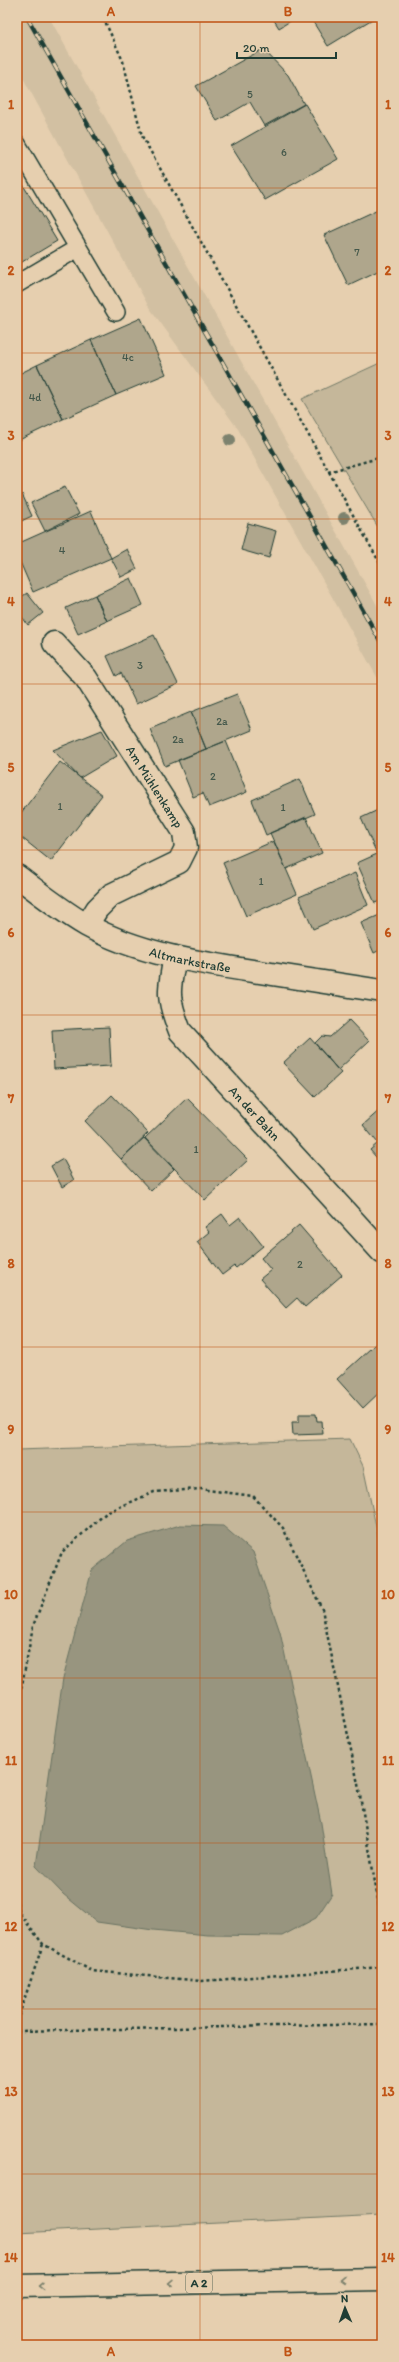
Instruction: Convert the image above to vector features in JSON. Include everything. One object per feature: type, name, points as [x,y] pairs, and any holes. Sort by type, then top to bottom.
[{"type":"main road","name":"Am Mühlenkamp","points":[[54,643],[86,678],[184,832],[186,848],[179,862],[111,895],[87,925]]},
{"type":"main road","name":"Altmarkstraße","points":[[17,876],[64,911],[87,925],[127,943],[175,957],[382,991]]},
{"type":"main road","name":"An der Bahn","points":[[175,957],[168,991],[172,1009],[180,1031],[382,1252]]},
{"type":"main road","name":"A 2","points":[[17,2286],[382,2279]]},
{"type":"lane","points":[[17,144],[116,312]]},
{"type":"lane","points":[[17,284],[78,248]]},
{"type":"path","points":[[103,17],[123,61],[142,136],[382,567]]},
{"type":"path","points":[[328,472],[382,457]]},
{"type":"path","points":[[17,1712],[33,1626],[62,1552],[106,1513],[154,1492],[200,1489],[253,1496],[283,1528],[322,1609],[358,1784],[382,1923]]},
{"type":"path","points":[[17,1902],[20,1914],[43,1944],[92,1971],[202,1981],[382,1967]]},
{"type":"path","points":[[17,2021],[43,1944]]},
{"type":"path","points":[[17,2031],[382,2024]]},
{"type":"shaded area","points":[[17,17],[49,17],[382,614],[382,686],[238,429],[149,307],[17,67]]},
{"type":"shaded area","points":[[382,362],[382,534],[302,399]]},
{"type":"shaded area","points":[[350,1439],[363,1466],[382,1554],[382,2215],[17,2233],[17,1450]]},
{"type":"shaded area","points":[[180,1525],[223,1526],[253,1552],[280,1632],[321,1823],[332,1894],[316,1918],[282,1936],[208,1935],[153,1930],[97,1922],[63,1894],[36,1866],[63,1678],[92,1570],[127,1541]]},
{"type":"building","points":[[272,17],[297,17],[279,28]]},
{"type":"building","points":[[310,17],[373,17],[374,18],[328,46]]},
{"type":"building","points":[[263,49],[288,75],[304,104],[264,126],[250,102],[217,121],[196,86]]},
{"type":"building","points":[[305,104],[338,159],[265,200],[231,146]]},
{"type":"building","points":[[20,180],[57,241],[17,265],[17,182]]},
{"type":"building","points":[[378,210],[382,217],[382,269],[348,285],[324,235]]},
{"type":"building","points":[[141,318],[166,374],[116,395],[91,340]]},
{"type":"building","points":[[91,340],[116,395],[63,419],[37,365]]},
{"type":"building","points":[[37,365],[63,419],[19,440],[17,435],[17,375]]},
{"type":"building","points":[[65,487],[79,514],[45,531],[31,503]]},
{"type":"building","points":[[22,494],[32,516],[17,523],[17,497]]},
{"type":"building","points":[[91,511],[111,558],[33,592],[17,555],[17,544]]},
{"type":"building","points":[[248,523],[276,531],[269,558],[241,550]]},
{"type":"building","points":[[127,549],[137,569],[121,577],[111,558]]},
{"type":"building","points":[[131,578],[143,605],[107,621],[95,595]]},
{"type":"building","points":[[27,593],[43,613],[28,625],[17,610],[17,600]]},
{"type":"building","points":[[95,595],[107,621],[78,634],[66,608]]},
{"type":"building","points":[[154,635],[178,684],[136,704],[121,673],[116,676],[107,656]]},
{"type":"building","points":[[237,694],[252,730],[206,749],[191,712]]},
{"type":"building","points":[[191,712],[206,749],[165,766],[150,729]]},
{"type":"building","points":[[102,730],[117,756],[80,778],[53,750]]},
{"type":"building","points":[[226,741],[247,792],[209,807],[203,793],[193,797],[178,760]]},
{"type":"building","points":[[60,762],[102,795],[51,861],[17,834],[17,818]]},
{"type":"building","points":[[300,779],[315,814],[266,835],[252,800]]},
{"type":"building","points":[[382,808],[382,900],[375,903],[357,863],[377,854],[361,818]]},
{"type":"building","points":[[306,817],[322,853],[286,869],[270,833]]},
{"type":"building","points":[[274,841],[297,894],[246,916],[223,863]]},
{"type":"building","points":[[355,873],[368,905],[313,929],[299,897]]},
{"type":"building","points":[[382,914],[382,949],[374,953],[361,923]]},
{"type":"building","points":[[349,1020],[369,1041],[338,1070],[315,1043],[322,1036],[330,1037]]},
{"type":"building","points":[[109,1027],[111,1066],[54,1069],[52,1030]]},
{"type":"building","points":[[310,1038],[341,1073],[315,1097],[283,1063]]},
{"type":"building","points":[[112,1095],[148,1133],[121,1159],[85,1121]]},
{"type":"building","points":[[187,1098],[248,1160],[205,1200],[145,1138]]},
{"type":"building","points":[[382,1108],[382,1164],[370,1150],[378,1143],[363,1125]]},
{"type":"building","points":[[144,1138],[174,1169],[151,1191],[121,1159]]},
{"type":"building","points":[[63,1159],[74,1180],[62,1187],[51,1166]]},
{"type":"building","points":[[222,1214],[230,1225],[240,1217],[263,1246],[236,1268],[234,1266],[222,1275],[197,1242],[209,1232],[205,1227]]},
{"type":"building","points":[[299,1225],[342,1275],[305,1307],[297,1298],[286,1308],[260,1279],[271,1270],[261,1258]]},
{"type":"building","points":[[382,1338],[382,1390],[363,1408],[337,1379]]},
{"type":"building","points":[[299,1414],[316,1414],[317,1421],[322,1421],[323,1434],[293,1435],[292,1422],[299,1422]]},
{"type":"railway","points":[[27,17],[382,644]]}]
